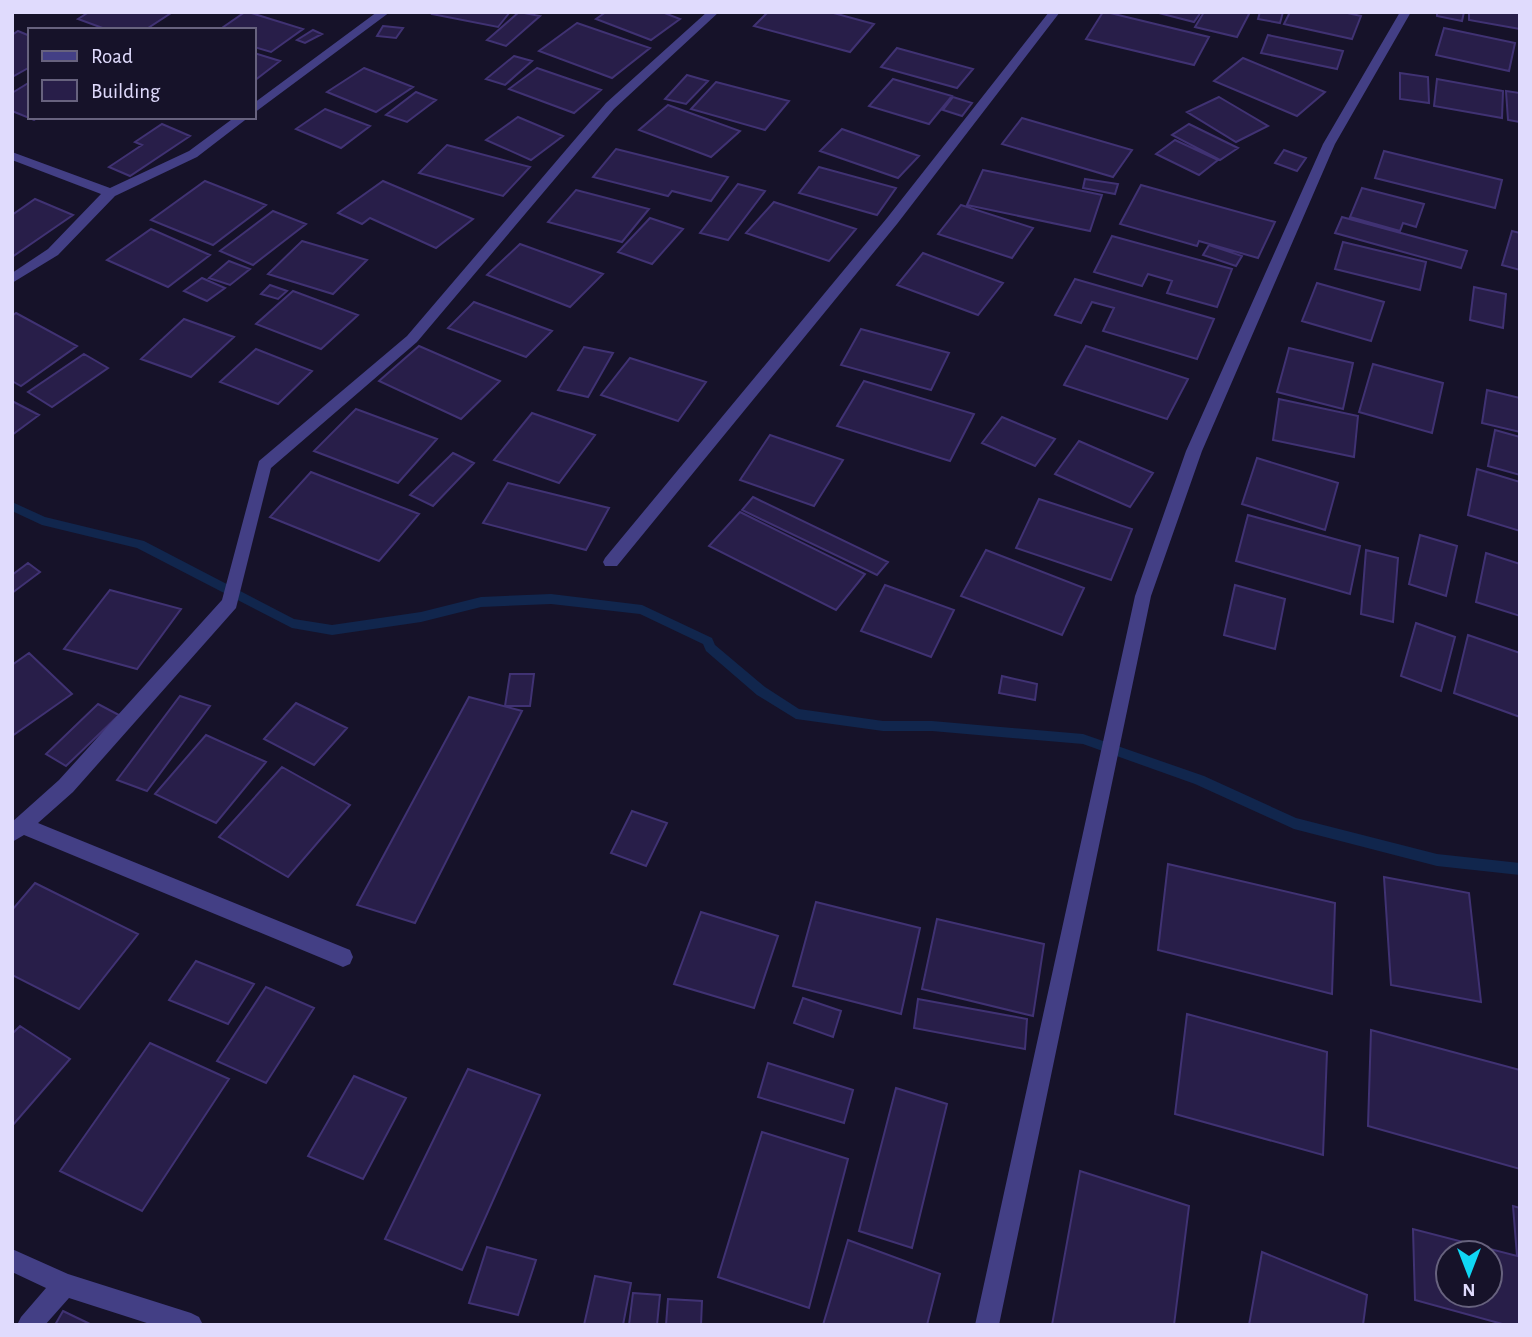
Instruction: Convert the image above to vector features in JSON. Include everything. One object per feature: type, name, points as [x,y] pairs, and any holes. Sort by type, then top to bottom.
[{"type":"street","points":[[256,108],[385,12]]},
{"type":"street","points":[[344,957],[18,830],[66,786],[230,603],[264,465],[412,339],[610,106],[714,12]]},
{"type":"street","points":[[611,562],[892,221],[1055,12]]},
{"type":"street","points":[[987,1325],[1143,596],[1194,451],[1329,144],[1406,12]]},
{"type":"street","points":[[12,279],[53,252],[110,193],[193,154],[240,119]]},
{"type":"street","points":[[12,156],[110,193]]},
{"type":"street","points":[[12,1259],[65,1284],[191,1325]]},
{"type":"street","points":[[29,1325],[65,1284]]},
{"type":"building","points":[[89,12],[171,13],[148,28],[103,28],[78,19]]},
{"type":"building","points":[[248,12],[303,29],[271,52],[256,48],[256,28],[222,28]]},
{"type":"building","points":[[510,12],[498,27],[432,14]]},
{"type":"building","points":[[519,12],[540,16],[506,46],[487,40]]},
{"type":"building","points":[[606,12],[662,12],[680,19],[651,40],[596,19]]},
{"type":"building","points":[[768,12],[830,12],[874,24],[850,52],[754,26]]},
{"type":"building","points":[[1103,12],[1209,37],[1194,65],[1086,39]]},
{"type":"building","points":[[1155,12],[1201,12],[1194,22]]},
{"type":"building","points":[[1204,12],[1250,12],[1237,37],[1195,27]]},
{"type":"building","points":[[1260,12],[1283,12],[1280,23],[1258,19]]},
{"type":"building","points":[[1290,12],[1343,12],[1361,16],[1352,39],[1284,24]]},
{"type":"building","points":[[1437,12],[1464,12],[1462,21],[1437,16]]},
{"type":"building","points":[[1469,12],[1520,12],[1520,29],[1469,20]]},
{"type":"building","points":[[577,23],[650,48],[612,78],[539,51]]},
{"type":"building","points":[[383,26],[403,28],[396,38],[377,36]]},
{"type":"building","points":[[1444,28],[1515,43],[1509,71],[1436,55]]},
{"type":"building","points":[[313,30],[322,34],[305,43],[297,40]]},
{"type":"building","points":[[18,31],[28,35],[28,68],[12,77],[12,35]]},
{"type":"building","points":[[1268,35],[1343,51],[1337,69],[1261,53]]},
{"type":"building","points":[[897,48],[973,69],[957,88],[881,67]]},
{"type":"building","points":[[256,54],[280,61],[256,79]]},
{"type":"building","points":[[514,56],[532,61],[505,85],[486,79]]},
{"type":"building","points":[[1243,58],[1325,92],[1297,116],[1214,81]]},
{"type":"building","points":[[364,68],[413,87],[376,112],[327,92]]},
{"type":"building","points":[[537,68],[601,90],[574,113],[509,89]]},
{"type":"building","points":[[1400,73],[1428,77],[1429,103],[1400,99]]},
{"type":"building","points":[[687,75],[708,81],[686,104],[665,99]]},
{"type":"building","points":[[893,79],[952,96],[929,124],[869,106]]},
{"type":"building","points":[[1437,79],[1503,91],[1502,118],[1434,106]]},
{"type":"building","points":[[716,82],[789,101],[765,130],[691,109]]},
{"type":"building","points":[[28,83],[28,118],[12,111],[12,93]]},
{"type":"building","points":[[1506,91],[1520,93],[1520,122],[1508,120]]},
{"type":"building","points":[[416,92],[436,100],[407,122],[386,115]]},
{"type":"building","points":[[953,97],[972,103],[962,116],[943,110]]},
{"type":"building","points":[[1219,97],[1268,126],[1236,142],[1187,112]]},
{"type":"building","points":[[668,105],[740,131],[711,157],[639,130]]},
{"type":"building","points":[[325,109],[370,126],[341,148],[296,129]]},
{"type":"building","points":[[518,117],[563,136],[531,160],[486,140]]},
{"type":"building","points":[[1022,118],[1132,150],[1113,177],[1002,144]]},
{"type":"building","points":[[162,124],[190,136],[130,176],[109,167],[142,145],[135,142]]},
{"type":"building","points":[[1189,124],[1238,148],[1220,160],[1172,135]]},
{"type":"building","points":[[842,129],[919,156],[898,178],[820,151]]},
{"type":"building","points":[[1175,140],[1218,160],[1199,175],[1156,154]]},
{"type":"building","points":[[447,145],[530,167],[503,196],[419,173]]},
{"type":"building","points":[[616,149],[728,177],[711,201],[672,191],[668,196],[593,177]]},
{"type":"building","points":[[1284,150],[1306,158],[1297,171],[1275,163]]},
{"type":"building","points":[[1384,151],[1502,180],[1495,208],[1375,178]]},
{"type":"building","points":[[819,167],[896,188],[877,215],[799,193]]},
{"type":"building","points":[[983,170],[1102,195],[1090,231],[967,205]]},
{"type":"building","points":[[1085,179],[1118,184],[1115,194],[1083,188]]},
{"type":"building","points":[[205,181],[266,205],[213,245],[151,220]]},
{"type":"building","points":[[383,181],[473,219],[436,248],[370,218],[362,224],[338,213]]},
{"type":"building","points":[[738,184],[765,191],[728,240],[700,233]]},
{"type":"building","points":[[1141,185],[1275,222],[1258,258],[1199,241],[1197,246],[1120,224]]},
{"type":"building","points":[[1362,188],[1424,204],[1416,227],[1403,223],[1400,231],[1350,217]]},
{"type":"building","points":[[576,190],[649,209],[622,242],[548,222]]},
{"type":"building","points":[[35,199],[73,215],[12,257],[12,215]]},
{"type":"building","points":[[774,202],[856,229],[829,261],[746,233]]},
{"type":"building","points":[[961,205],[1033,228],[1012,258],[938,234]]},
{"type":"building","points":[[273,211],[306,224],[253,265],[220,251]]},
{"type":"building","points":[[1342,217],[1467,251],[1461,268],[1335,233]]},
{"type":"building","points":[[650,218],[683,229],[652,264],[618,252]]},
{"type":"building","points":[[151,229],[210,255],[168,287],[107,260]]},
{"type":"building","points":[[1512,231],[1520,233],[1520,270],[1502,265]]},
{"type":"building","points":[[1112,236],[1232,269],[1217,307],[1167,293],[1172,281],[1148,274],[1142,286],[1094,272]]},
{"type":"building","points":[[302,241],[367,260],[333,294],[268,274]]},
{"type":"building","points":[[1343,242],[1426,262],[1420,290],[1335,269]]},
{"type":"building","points":[[520,244],[603,274],[570,307],[487,275]]},
{"type":"building","points":[[1209,245],[1242,256],[1236,266],[1203,255]]},
{"type":"building","points":[[923,253],[1003,283],[978,315],[897,285]]},
{"type":"building","points":[[229,261],[250,269],[230,285],[209,278]]},
{"type":"building","points":[[202,278],[225,288],[207,301],[184,291]]},
{"type":"building","points":[[1075,279],[1214,319],[1197,359],[1103,331],[1114,308],[1092,302],[1081,323],[1055,315]]},
{"type":"building","points":[[1317,283],[1384,302],[1371,341],[1302,321]]},
{"type":"building","points":[[270,285],[287,291],[278,299],[261,294]]},
{"type":"building","points":[[1474,287],[1506,294],[1503,328],[1470,320]]},
{"type":"building","points":[[293,291],[358,315],[321,349],[256,324]]},
{"type":"building","points":[[474,302],[552,331],[526,357],[448,328]]},
{"type":"building","points":[[16,313],[77,346],[21,386],[12,381],[12,316]]},
{"type":"building","points":[[184,319],[234,337],[191,377],[141,359]]},
{"type":"building","points":[[861,329],[949,353],[931,390],[841,365]]},
{"type":"building","points":[[419,346],[500,381],[461,419],[379,381]]},
{"type":"building","points":[[1086,346],[1188,379],[1167,419],[1064,385]]},
{"type":"building","points":[[584,347],[613,353],[588,397],[558,390]]},
{"type":"building","points":[[1289,348],[1353,363],[1343,409],[1277,392]]},
{"type":"building","points":[[256,349],[312,371],[278,404],[220,382]]},
{"type":"building","points":[[84,354],[108,368],[52,407],[28,392]]},
{"type":"building","points":[[630,358],[706,382],[678,421],[601,395]]},
{"type":"building","points":[[1373,364],[1443,383],[1432,433],[1359,412]]},
{"type":"building","points":[[864,381],[974,414],[950,461],[837,426]]},
{"type":"building","points":[[1487,390],[1520,398],[1520,432],[1482,423]]},
{"type":"building","points":[[1279,399],[1358,416],[1354,457],[1273,440]]},
{"type":"building","points":[[12,401],[39,415],[12,435]]},
{"type":"building","points":[[356,409],[437,439],[398,483],[314,451]]},
{"type":"building","points":[[532,413],[595,435],[559,483],[494,460]]},
{"type":"building","points":[[1002,417],[1055,439],[1035,466],[982,443]]},
{"type":"building","points":[[1495,430],[1520,437],[1520,475],[1488,466]]},
{"type":"building","points":[[770,435],[843,460],[814,506],[740,480]]},
{"type":"building","points":[[1079,441],[1153,473],[1130,507],[1055,474]]},
{"type":"building","points":[[453,453],[474,463],[433,506],[410,495]]},
{"type":"building","points":[[1257,458],[1338,483],[1325,530],[1242,504]]},
{"type":"building","points":[[1477,469],[1520,482],[1520,531],[1468,515]]},
{"type":"building","points":[[311,472],[419,514],[379,561],[270,517]]},
{"type":"building","points":[[508,483],[609,508],[586,550],[483,523]]},
{"type":"building","points":[[753,497],[888,562],[877,575],[742,510]]},
{"type":"building","points":[[1039,499],[1132,529],[1111,580],[1016,548]]},
{"type":"building","points":[[740,512],[865,574],[836,610],[709,546]]},
{"type":"building","points":[[1248,515],[1360,546],[1350,594],[1236,561]]},
{"type":"building","points":[[1420,535],[1457,546],[1446,596],[1409,584]]},
{"type":"building","points":[[986,550],[1084,588],[1062,635],[961,596]]},
{"type":"building","points":[[1366,550],[1398,558],[1393,622],[1361,614]]},
{"type":"building","points":[[1486,553],[1520,564],[1520,616],[1476,602]]},
{"type":"building","points":[[28,563],[40,572],[12,593],[12,575]]},
{"type":"building","points":[[885,585],[954,610],[931,657],[861,631]]},
{"type":"building","points":[[1235,585],[1285,599],[1275,649],[1224,635]]},
{"type":"building","points":[[110,590],[181,609],[137,669],[64,649]]},
{"type":"building","points":[[1416,623],[1455,637],[1441,691],[1401,676]]},
{"type":"building","points":[[1468,635],[1520,653],[1520,717],[1454,693]]},
{"type":"building","points":[[29,653],[72,694],[12,736],[12,665]]},
{"type":"building","points":[[510,674],[534,674],[530,706],[505,706]]},
{"type":"building","points":[[1002,676],[1037,684],[1035,700],[999,693]]},
{"type":"building","points":[[180,696],[210,706],[147,791],[117,780]]},
{"type":"building","points":[[469,697],[522,711],[415,923],[357,905]]},
{"type":"building","points":[[296,703],[347,728],[314,765],[264,739]]},
{"type":"building","points":[[98,704],[119,715],[66,766],[46,754]]},
{"type":"building","points":[[206,735],[266,762],[216,823],[155,794]]},
{"type":"building","points":[[282,767],[350,805],[288,877],[219,837]]},
{"type":"building","points":[[632,811],[667,823],[646,866],[611,853]]},
{"type":"building","points":[[1168,864],[1335,903],[1332,994],[1158,950]]},
{"type":"building","points":[[1384,877],[1469,893],[1481,1002],[1391,985]]},
{"type":"building","points":[[35,883],[138,934],[79,1009],[12,975],[12,910]]},
{"type":"building","points":[[816,902],[920,928],[901,1014],[793,986]]},
{"type":"building","points":[[701,912],[778,936],[754,1008],[674,984]]},
{"type":"building","points":[[937,919],[1044,944],[1033,1016],[922,989]]},
{"type":"building","points":[[196,961],[254,984],[228,1024],[169,1000]]},
{"type":"building","points":[[266,987],[314,1008],[266,1083],[217,1061]]},
{"type":"building","points":[[803,998],[841,1011],[833,1037],[794,1023]]},
{"type":"building","points":[[918,999],[1027,1019],[1025,1049],[914,1028]]},
{"type":"building","points":[[1187,1014],[1327,1052],[1323,1155],[1175,1114]]},
{"type":"building","points":[[20,1026],[70,1059],[12,1126],[12,1034]]},
{"type":"building","points":[[1371,1030],[1520,1070],[1520,1169],[1368,1126]]},
{"type":"building","points":[[150,1043],[229,1079],[142,1211],[60,1171]]},
{"type":"building","points":[[768,1063],[853,1090],[844,1123],[758,1097]]},
{"type":"building","points":[[468,1069],[540,1095],[462,1270],[385,1239]]},
{"type":"building","points":[[354,1076],[406,1098],[363,1179],[308,1156]]},
{"type":"building","points":[[896,1088],[947,1104],[912,1248],[859,1231]]},
{"type":"building","points":[[762,1132],[848,1159],[809,1308],[718,1277]]},
{"type":"building","points":[[1080,1171],[1189,1206],[1174,1325],[1052,1325]]},
{"type":"building","points":[[1513,1206],[1520,1208],[1520,1325],[1506,1325],[1448,1309],[1504,1309],[1504,1253],[1517,1256]]},
{"type":"building","points":[[1413,1229],[1452,1239],[1434,1239],[1434,1305],[1415,1300]]},
{"type":"building","points":[[848,1240],[940,1274],[927,1325],[823,1325]]},
{"type":"building","points":[[487,1247],[536,1260],[518,1315],[469,1303]]},
{"type":"building","points":[[1262,1252],[1367,1295],[1363,1325],[1249,1325]]},
{"type":"building","points":[[595,1276],[631,1283],[623,1325],[584,1325]]},
{"type":"building","points":[[633,1293],[660,1295],[657,1325],[629,1325]]},
{"type":"building","points":[[668,1299],[702,1301],[701,1325],[666,1325]]},
{"type":"building","points":[[63,1311],[92,1325],[55,1325]]},
{"type":"waterway","points":[[12,506],[42,521],[140,544],[292,623],[332,630],[421,617],[481,602],[551,599],[642,610],[708,641],[710,648],[761,691],[796,714],[883,726],[932,726],[1083,739],[1199,780],[1294,823],[1437,860],[1520,869]]}]
